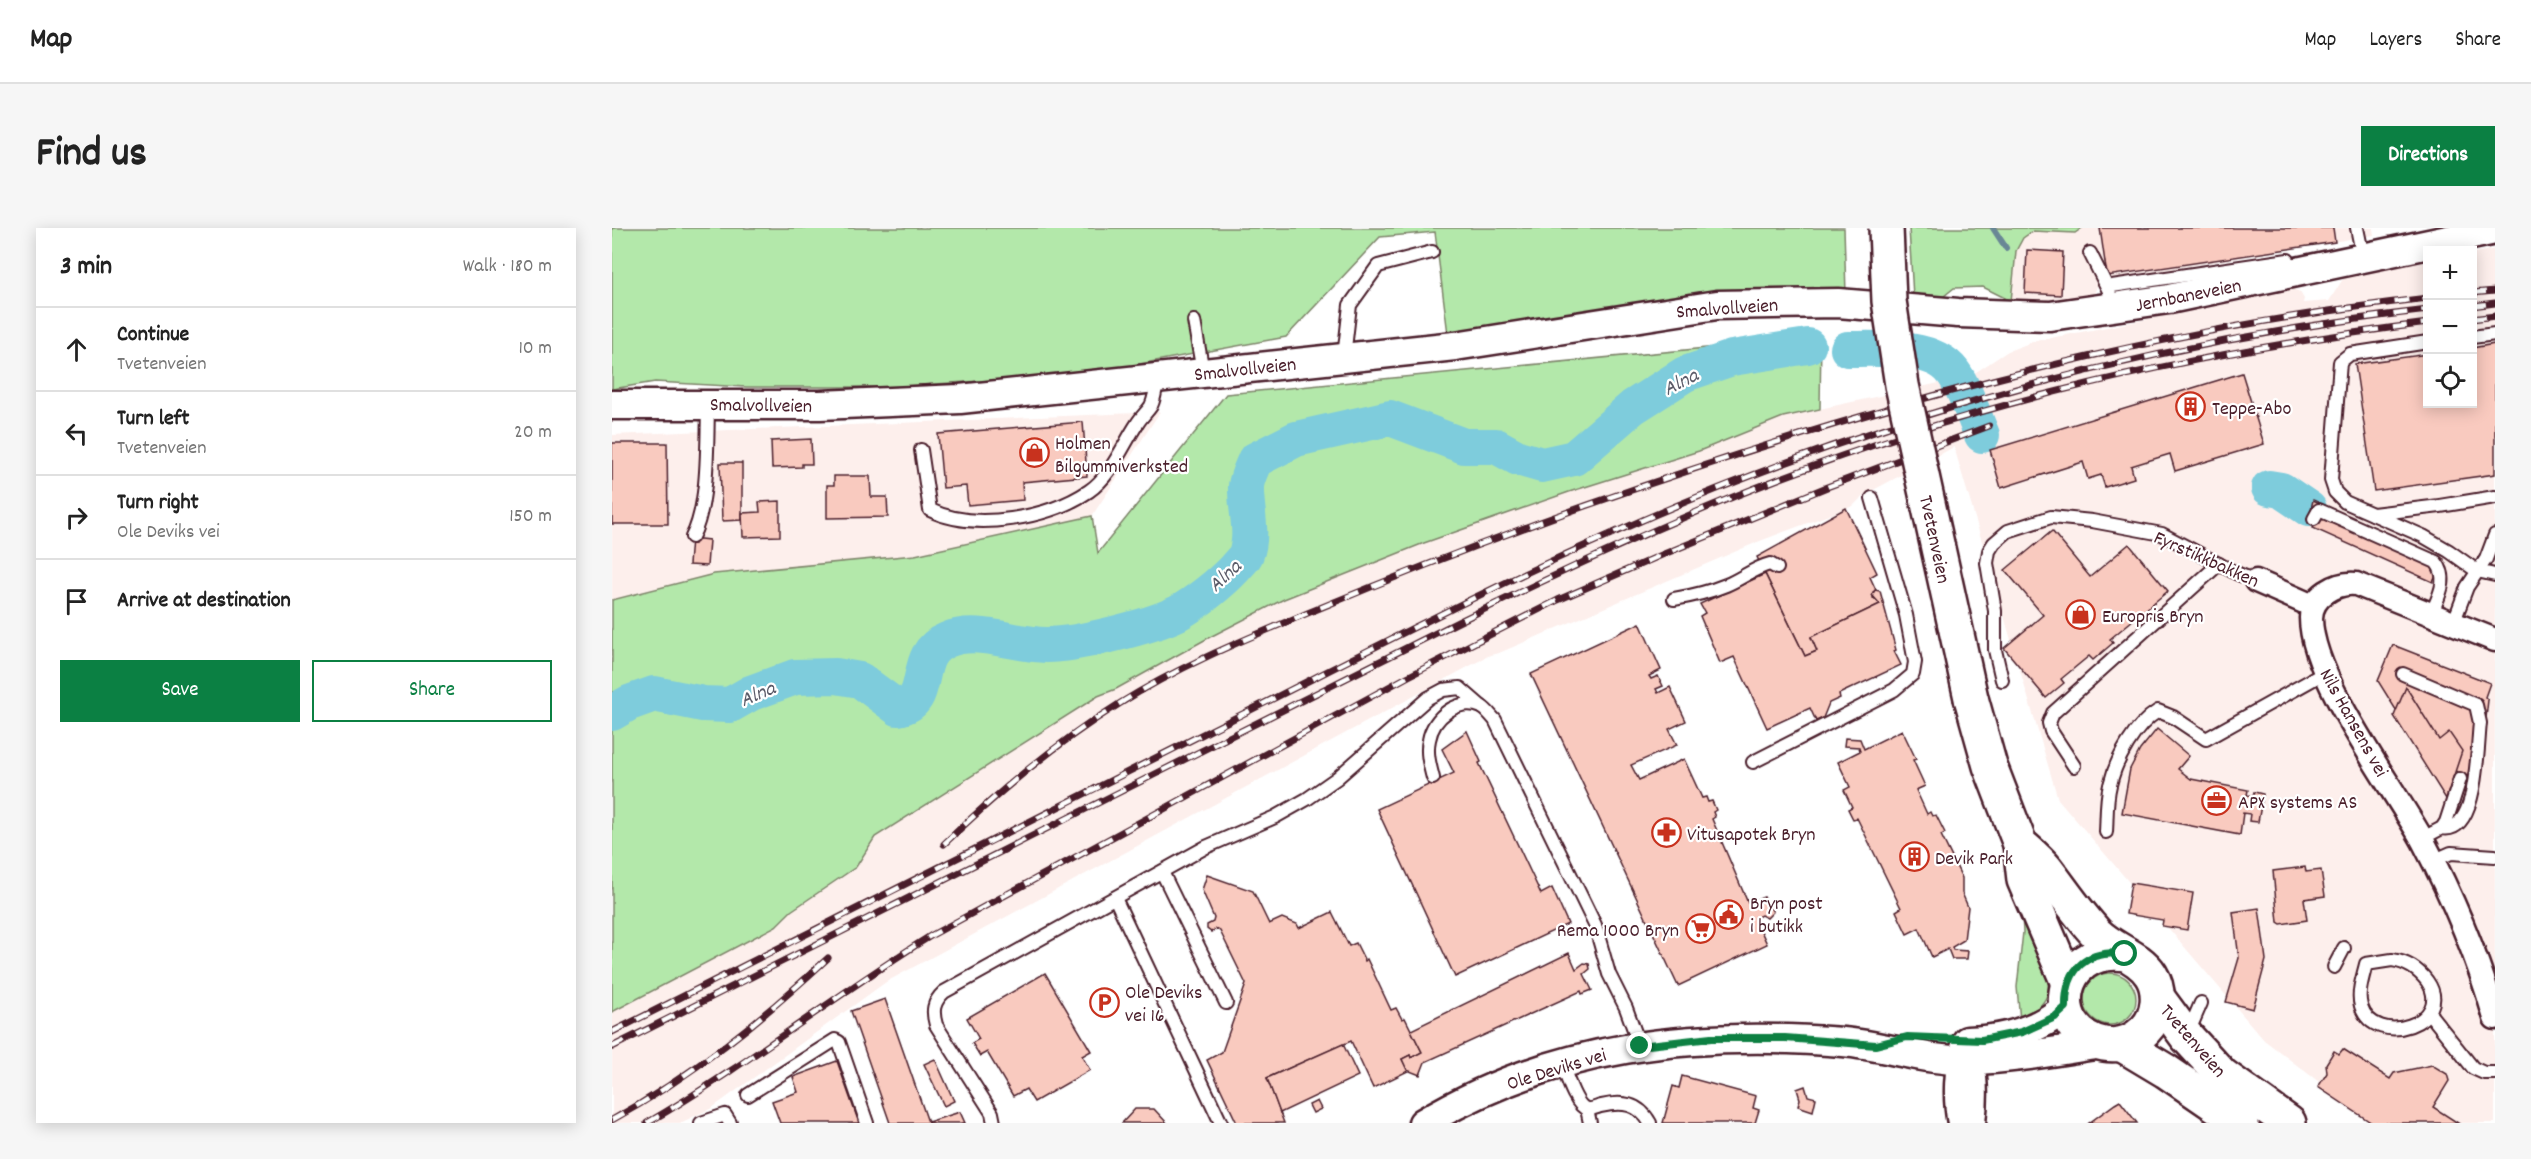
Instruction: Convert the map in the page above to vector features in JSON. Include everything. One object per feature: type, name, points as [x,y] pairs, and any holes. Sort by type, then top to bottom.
[{"type":"main road","name":"Tvetenveien","points":[[1886,228],[1889,301],[1900,375],[1971,698],[1990,766],[2020,844],[2024,880],[2067,995],[2071,1020],[2090,1040],[2112,1044],[2166,1071],[2242,1123]]},
{"type":"main road","name":"Tvetenveien","points":[[2020,844],[2045,868],[2099,936],[2145,966],[2156,986],[2158,998],[2156,1014],[2148,1028],[2136,1038],[2112,1044]]},
{"type":"main road","points":[[2067,995],[2075,971],[2091,958],[2111,952],[2125,954]]},
{"type":"main road","name":"Tvetenveien","points":[[2158,998],[2186,1036],[2222,1075],[2289,1123]]},
{"type":"street","name":"Jernbaneveien","points":[[1876,306],[2030,316],[2110,299],[2169,299],[2291,274],[2362,250],[2495,230]]},
{"type":"street","name":"Smalvollveien","points":[[612,405],[820,405],[960,399],[1455,346],[1717,305],[1801,303],[1876,306]]},
{"type":"street","name":"Fyrstikkbakken","points":[[2256,581],[2313,606]]},
{"type":"street","points":[[2313,606],[2331,589],[2345,583],[2356,584],[2495,640]]},
{"type":"street","name":"Nils Hansens vei","points":[[2313,606],[2312,632],[2326,672],[2349,719],[2433,861],[2467,938],[2495,1018]]},
{"type":"street","name":"Ole Deviks vei","points":[[1965,1054],[2055,1017],[2067,995]]},
{"type":"street","name":"Ole Deviks vei","points":[[1423,1123],[1470,1098],[1513,1080],[1602,1052],[1640,1046],[1711,1038],[1750,1037],[1876,1045],[1919,1057],[2050,1053],[2112,1044]]},
{"type":"street","points":[[1959,1123],[1957,1111],[1965,1054]]},
{"type":"street","points":[[1965,1054],[1975,1095],[1974,1123]]},
{"type":"lane","points":[[2357,228],[2362,250]]},
{"type":"lane","points":[[1344,357],[1350,305],[1378,266],[1432,252]]},
{"type":"lane","points":[[2090,253],[2110,299]]},
{"type":"lane","points":[[1194,321],[1203,372]]},
{"type":"lane","points":[[2477,336],[2495,334]]},
{"type":"lane","points":[[2423,343],[2350,354],[2340,362],[2331,480],[2335,492],[2345,502],[2423,536],[2477,571],[2495,575]]},
{"type":"lane","points":[[921,450],[930,510],[943,517],[1002,520],[1058,507],[1091,490],[1104,478],[1138,421],[1149,408],[1157,379]]},
{"type":"lane","points":[[692,537],[698,525],[705,475],[708,404]]},
{"type":"lane","points":[[2372,514],[2495,497]]},
{"type":"lane","points":[[1753,762],[1894,690],[1913,674],[1915,662],[1906,615],[1872,498]]},
{"type":"lane","points":[[2314,519],[2319,510],[2436,562],[2441,569],[2443,580],[2431,615]]},
{"type":"lane","name":"Fyrstikkbakken","points":[[2002,680],[1995,650],[1995,611],[1987,563],[1989,551],[1994,543],[2008,531],[2051,517],[2092,521],[2162,534],[2256,581]]},
{"type":"lane","points":[[2453,624],[2467,587],[2486,559],[2495,535]]},
{"type":"lane","points":[[1674,599],[1707,592],[1762,566],[1770,564],[1777,568]]},
{"type":"lane","points":[[2074,766],[2051,730],[2049,723],[2053,713],[2219,564]]},
{"type":"lane","points":[[2106,832],[2109,786],[2115,770],[2146,718],[2158,711],[2173,717],[2206,739],[2326,672]]},
{"type":"lane","points":[[2403,674],[2476,705],[2479,710],[2480,723],[2470,807],[2457,825],[2448,829],[2442,828]]},
{"type":"lane","points":[[994,1123],[992,1113],[936,1024],[933,1014],[938,998],[982,969],[1206,847],[1275,817],[1307,799],[1337,778],[1428,698],[1443,690],[1460,688],[1495,720],[1594,925],[1609,974],[1626,1008],[1640,1046]]},
{"type":"lane","points":[[1433,778],[1428,755],[1429,740],[1435,723],[1444,713],[1456,706],[1467,704],[1483,708]]},
{"type":"lane","points":[[2421,839],[2442,828],[2450,812],[2460,779]]},
{"type":"lane","points":[[2433,861],[2451,853],[2495,856]]},
{"type":"lane","points":[[1162,872],[1226,1003]]},
{"type":"lane","points":[[1116,898],[1221,1123]]},
{"type":"lane","points":[[2334,967],[2344,948]]},
{"type":"lane","points":[[2392,960],[2400,961],[2416,969],[2431,987],[2434,998],[2433,1007],[2429,1013],[2410,1028],[2381,1027],[2372,1020],[2361,1008],[2360,1001],[2366,964],[2392,960]]},
{"type":"lane","points":[[2186,1036],[2201,1003]]},
{"type":"lane","points":[[2429,1013],[2473,1068],[2484,1073],[2495,1073]]},
{"type":"lane","points":[[748,1095],[835,1040],[840,1042],[867,1123]]},
{"type":"lane","points":[[1562,1064],[1574,1095],[1587,1109],[1590,1123]]},
{"type":"lane","points":[[1587,1109],[1618,1102],[1642,1111],[1650,1123]]},
{"type":"lane","points":[[701,1123],[725,1115],[730,1123]]},
{"type":"shaded area","points":[[2082,228],[2373,228],[2374,235],[2099,281],[2090,304],[2011,301],[2016,251],[2023,238],[2033,231],[2075,233]]},
{"type":"shaded area","points":[[2495,249],[2495,1123],[2373,1123],[2264,1040],[2058,799],[1954,447],[1864,495],[1853,506],[1760,541],[1490,655],[886,982],[712,1108],[680,1123],[612,1123],[612,1012],[776,926],[791,911],[856,867],[875,837],[1098,696],[1116,689],[1284,599],[1424,543],[1569,492],[1699,451],[1783,417],[1973,374],[2008,351],[2035,341],[2210,307],[2291,288],[2300,292],[2304,299],[2303,303],[2329,301],[2343,279],[2362,270],[2423,262],[2423,408],[2477,408],[2477,252]]},
{"type":"shaded area","points":[[1160,412],[1092,516],[915,555],[714,574],[612,600],[612,435]]},
{"type":"green space","points":[[612,228],[1844,228],[1846,294],[1448,334],[1435,232],[1380,237],[1286,337],[1085,374],[891,387],[746,387],[655,382],[612,389]]},
{"type":"green space","points":[[1909,228],[2082,228],[2075,233],[2033,231],[2023,238],[2016,251],[2011,301],[1983,287],[1954,288],[1944,296],[1913,297]]},
{"type":"green space","points":[[1821,337],[1820,409],[1783,417],[1699,451],[1569,492],[1424,543],[1284,599],[1116,689],[1098,696],[875,837],[856,867],[791,911],[776,926],[612,1012],[612,600],[714,574],[915,555],[1092,516],[1098,553],[1226,394]]},
{"type":"green space","points":[[2022,916],[2045,970],[2048,988],[2044,1002],[2020,1021],[2017,987],[2023,932]]},
{"type":"green space","points":[[2105,973],[2115,973],[2129,980],[2136,999],[2129,1018],[2115,1025],[2105,1025],[2095,1021],[2088,1014],[2084,1004],[2084,994],[2088,984],[2095,977]]},
{"type":"building","points":[[2100,228],[2333,228],[2335,242],[2107,276]]},
{"type":"building","points":[[2027,250],[2063,252],[2061,295],[2025,293]]},
{"type":"building","points":[[2495,344],[2495,474],[2374,491],[2355,364],[2423,355],[2423,408],[2477,408],[2477,347]]},
{"type":"building","name":"Teppe-Abo","points":[[2242,373],[2264,444],[2175,471],[2170,454],[2131,466],[2134,478],[2105,487],[2101,475],[2088,479],[2083,462],[2001,488],[1990,450]]},
{"type":"building","points":[[1083,422],[1087,476],[1022,482],[1023,500],[968,505],[966,486],[943,488],[938,434]]},
{"type":"building","points":[[811,439],[812,464],[802,464],[802,467],[772,468],[771,441]]},
{"type":"building","points":[[612,443],[667,443],[668,524],[612,524]]},
{"type":"building","points":[[720,463],[742,463],[742,520],[722,521]]},
{"type":"building","points":[[834,476],[870,476],[871,497],[887,497],[888,517],[827,518],[827,485],[834,485]]},
{"type":"building","points":[[2313,500],[2444,559],[2433,582],[2313,528],[2315,525],[2309,518]]},
{"type":"building","points":[[780,501],[780,536],[743,537],[742,513],[760,512],[759,502]]},
{"type":"building","points":[[1846,508],[1877,573],[1870,577],[1876,590],[1873,592],[1873,598],[1880,604],[1811,637],[1817,651],[1805,656],[1757,557]]},
{"type":"building","points":[[2052,531],[2090,577],[2129,544],[2168,591],[2110,639],[2113,643],[2093,660],[2089,656],[2061,679],[2064,683],[2046,698],[2004,648],[2043,615],[2005,570]]},
{"type":"building","points":[[691,538],[709,540],[707,566],[689,565]]},
{"type":"building","points":[[1765,574],[1805,656],[1817,651],[1811,637],[1880,604],[1872,595],[1875,590],[1880,591],[1896,650],[1894,651],[1901,665],[1839,694],[1840,698],[1829,703],[1823,718],[1816,721],[1810,708],[1767,728],[1734,657],[1720,663],[1700,616],[1705,613],[1700,604]]},
{"type":"building","points":[[1640,623],[1661,670],[1649,676],[1651,679],[1658,676],[1663,686],[1656,689],[1658,693],[1670,687],[1686,721],[1669,729],[1677,745],[1631,765],[1639,780],[1684,759],[1702,798],[1706,797],[1708,802],[1712,801],[1716,810],[1713,812],[1715,817],[1712,819],[1748,903],[1764,897],[1773,912],[1767,918],[1761,915],[1755,918],[1767,944],[1678,986],[1531,674]]},
{"type":"building","points":[[2393,645],[2490,683],[2485,697],[2488,700],[2479,781],[2455,771],[2452,778],[2434,771],[2378,681]]},
{"type":"building","points":[[2406,687],[2439,740],[2449,732],[2462,751],[2446,799],[2394,716]]},
{"type":"building","points":[[2157,729],[2189,756],[2178,769],[2191,779],[2248,790],[2247,795],[2253,796],[2254,792],[2263,794],[2258,822],[2249,821],[2250,814],[2243,813],[2240,835],[2122,813],[2130,769],[2140,750]]},
{"type":"building","name":"Devik Park","points":[[1902,730],[1916,759],[1913,760],[1925,786],[1916,790],[1927,814],[1930,812],[1932,816],[1936,815],[1945,833],[1941,835],[1962,878],[1962,893],[1968,907],[1964,940],[1952,947],[1953,950],[1968,951],[1967,959],[1952,959],[1948,949],[1932,957],[1919,928],[1907,934],[1896,911],[1901,908],[1857,818],[1853,819],[1848,809],[1852,807],[1844,790],[1850,787],[1838,762],[1860,751],[1859,747],[1844,746],[1845,738],[1860,739],[1864,749]]},
{"type":"building","points":[[1467,731],[1481,762],[1479,763],[1541,894],[1552,888],[1568,924],[1455,977],[1377,809],[1454,773],[1442,749]]},
{"type":"building","points":[[2305,867],[2306,872],[2321,870],[2325,896],[2304,899],[2307,920],[2281,924],[2278,922],[2273,871]]},
{"type":"building","points":[[1207,875],[1253,891],[1269,924],[1282,918],[1297,924],[1299,928],[1332,912],[1349,946],[1356,943],[1365,961],[1367,959],[1391,1010],[1396,1008],[1402,1019],[1405,1018],[1422,1052],[1411,1058],[1410,1055],[1402,1059],[1408,1071],[1373,1088],[1351,1041],[1267,1078],[1284,1123],[1237,1123],[1207,1060],[1222,1052],[1246,984],[1220,931],[1216,929],[1211,932],[1207,929],[1207,925],[1213,922],[1214,918],[1202,890]]},
{"type":"building","points":[[2131,883],[2193,893],[2187,930],[2162,926],[2163,920],[2126,914]]},
{"type":"building","points":[[2259,908],[2266,960],[2253,1009],[2226,1002],[2239,958],[2233,912]]},
{"type":"building","points":[[1569,953],[1576,969],[1584,963],[1589,964],[1590,969],[1584,974],[1592,990],[1582,994],[1581,991],[1425,1062],[1420,1075],[1407,1070],[1402,1059],[1410,1055],[1411,1058],[1422,1052],[1411,1030]]},
{"type":"building","points":[[1045,973],[1091,1051],[1082,1056],[1090,1070],[1034,1102],[1026,1089],[1013,1096],[987,1052],[980,1056],[972,1043],[979,1039],[967,1018]]},
{"type":"building","points":[[885,999],[928,1122],[960,1112],[965,1123],[890,1123],[851,1011]]},
{"type":"building","points":[[1343,1044],[1358,1076],[1280,1113],[1267,1078]]},
{"type":"building","points":[[2343,1049],[2390,1079],[2394,1073],[2432,1065],[2447,1074],[2449,1081],[2433,1107],[2458,1123],[2372,1123],[2318,1087],[2327,1073],[2326,1064],[2334,1051],[2339,1054]]},
{"type":"building","points":[[935,1059],[954,1101],[944,1106],[924,1064]]},
{"type":"building","points":[[837,1061],[859,1123],[780,1123],[772,1101],[798,1092],[793,1077]]},
{"type":"building","points":[[1682,1076],[1756,1096],[1753,1108],[1759,1110],[1755,1123],[1663,1123],[1673,1086],[1679,1088]]},
{"type":"building","points":[[1805,1086],[1808,1096],[1816,1098],[1813,1111],[1798,1106],[1800,1099],[1797,1089]]},
{"type":"building","points":[[1317,1101],[1321,1109],[1313,1113],[1309,1105]]},
{"type":"building","points":[[2120,1101],[2137,1123],[2089,1123],[2115,1104]]},
{"type":"building","points":[[1135,1109],[1154,1109],[1167,1123],[1122,1123]]},
{"type":"waterway","points":[[1993,228],[2006,248]]},
{"type":"waterway","name":"Alna","points":[[612,713],[629,703],[654,694],[703,704],[730,705],[751,693],[795,677],[836,676],[860,680],[898,708],[909,704],[916,697],[929,656],[936,647],[947,640],[971,635],[1046,645],[1076,642],[1150,624],[1178,613],[1193,604],[1223,580],[1246,554],[1249,538],[1246,486],[1255,460],[1296,439],[1390,418],[1464,446],[1496,446],[1518,458],[1542,465],[1574,458],[1633,407],[1685,374],[1732,358],[1808,346]]},
{"type":"waterway","name":"Alna","points":[[1848,349],[1905,350],[1933,357],[1944,363],[1953,372],[1961,386],[1982,435]]},
{"type":"waterway","name":"Alna","points":[[2269,488],[2281,490],[2309,509]]},
{"type":"railway","points":[[2477,293],[2495,291]]},
{"type":"railway","points":[[944,844],[1006,787],[1050,752],[1095,719],[1142,690],[1265,631],[1416,569],[1517,531],[1792,437],[2000,378],[2212,331],[2319,312],[2423,299]]},
{"type":"railway","points":[[2477,305],[2495,303]]},
{"type":"railway","points":[[612,1032],[1457,606],[1559,557],[1709,492],[1808,455],[2011,390],[2114,364],[2218,342],[2323,324],[2423,311]]},
{"type":"railway","points":[[2477,318],[2495,316]]},
{"type":"railway","points":[[612,1047],[1458,622],[1618,546],[1740,494],[1859,450],[2019,401],[2181,363],[2345,334],[2423,324]]},
{"type":"railway","points":[[647,1123],[720,1078],[932,935],[1407,677],[1558,600],[1664,554],[1827,487],[1989,426]]},
{"type":"railway","points":[[612,1120],[670,1085],[725,1046],[828,958]]},
{"type":"place","name":"Teppe-Abo","points":[[2191,407]]},
{"type":"place","name":"Holmen Bilgummiverksted","points":[[1034,453]]},
{"type":"place","name":"Europris Bryn","points":[[2081,615]]},
{"type":"place","name":"APX systems AS","points":[[2217,801]]},
{"type":"place","name":"Vitusapotek Bryn","points":[[1666,833]]},
{"type":"place","name":"Devik Park","points":[[1914,857]]},
{"type":"place","name":"Bryn post i butikk","points":[[1729,914]]},
{"type":"place","name":"Rema 1000 Bryn","points":[[1700,929]]},
{"type":"place","name":"Ole Deviks vei 16","points":[[1104,1003]]},
{"type":"route","points":[[1640,1046],[1711,1038],[1750,1037],[1876,1045],[1907,1037],[1964,1041],[2000,1038],[2022,1032],[2055,1017],[2066,1007],[2068,983],[2085,961],[2111,952],[2125,954]]}]
